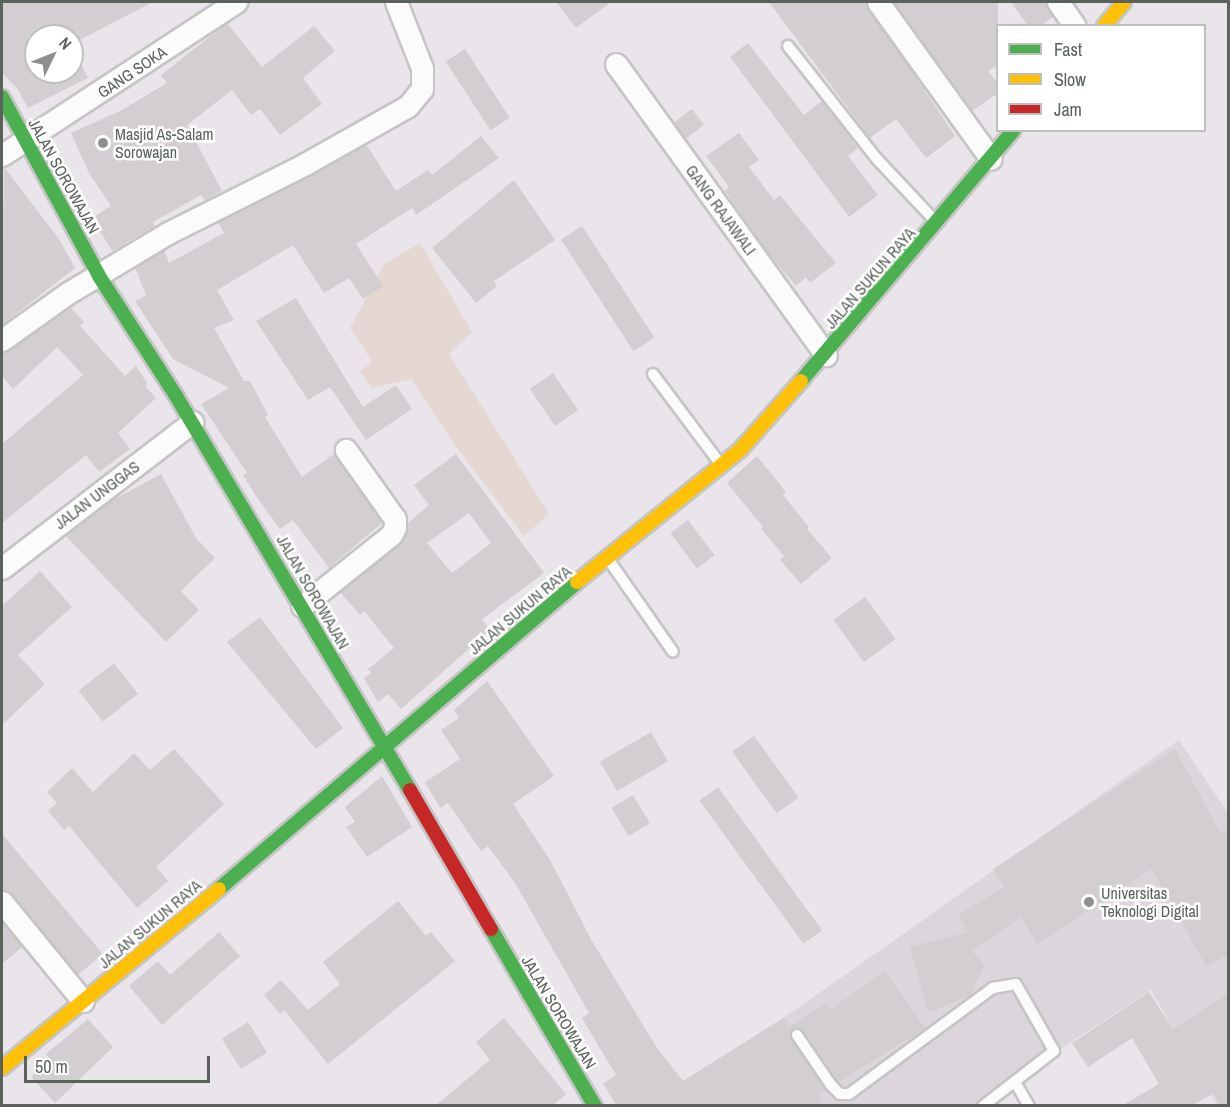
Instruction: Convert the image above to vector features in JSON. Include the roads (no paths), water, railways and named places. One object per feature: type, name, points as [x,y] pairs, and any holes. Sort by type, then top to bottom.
[{"type":"street","name":"GANG SOKA","points":[[2,155],[236,2]]},
{"type":"street","points":[[2,340],[168,233],[305,164],[408,106],[422,90],[422,68],[396,2]]},
{"type":"street","points":[[878,2],[991,159]]},
{"type":"street","points":[[1058,2],[1074,24]]},
{"type":"street","points":[[1106,24],[1124,2]]},
{"type":"street","name":"GANG RAJAWALI","points":[[616,64],[826,355]]},
{"type":"street","name":"JALAN SOROWAJAN","points":[[2,97],[99,276],[192,422],[302,606],[595,1106]]},
{"type":"street","name":"JALAN SUKUN RAYA","points":[[2,1068],[385,749],[503,643],[722,466],[826,355],[938,224],[1012,132]]},
{"type":"street","name":"JALAN UNGGAS","points":[[2,568],[192,422]]},
{"type":"street","points":[[302,606],[391,535],[395,527],[395,519],[346,450]]},
{"type":"street","points":[[2,902],[83,1001]]},
{"type":"lane","points":[[788,46],[876,158],[938,224]]},
{"type":"lane","points":[[653,374],[722,466]]},
{"type":"lane","points":[[608,559],[673,652]]},
{"type":"lane","points":[[797,1035],[831,1085],[840,1094],[849,1094],[993,988],[1016,984],[1054,1051],[982,1106]]},
{"type":"lane","points":[[1015,1082],[1029,1106]]},
{"type":"place","name":"Masjid As-Salam Sorowajan","points":[[103,143]]},
{"type":"place","name":"Universitas Teknologi Digital","points":[[1089,902]]}]
